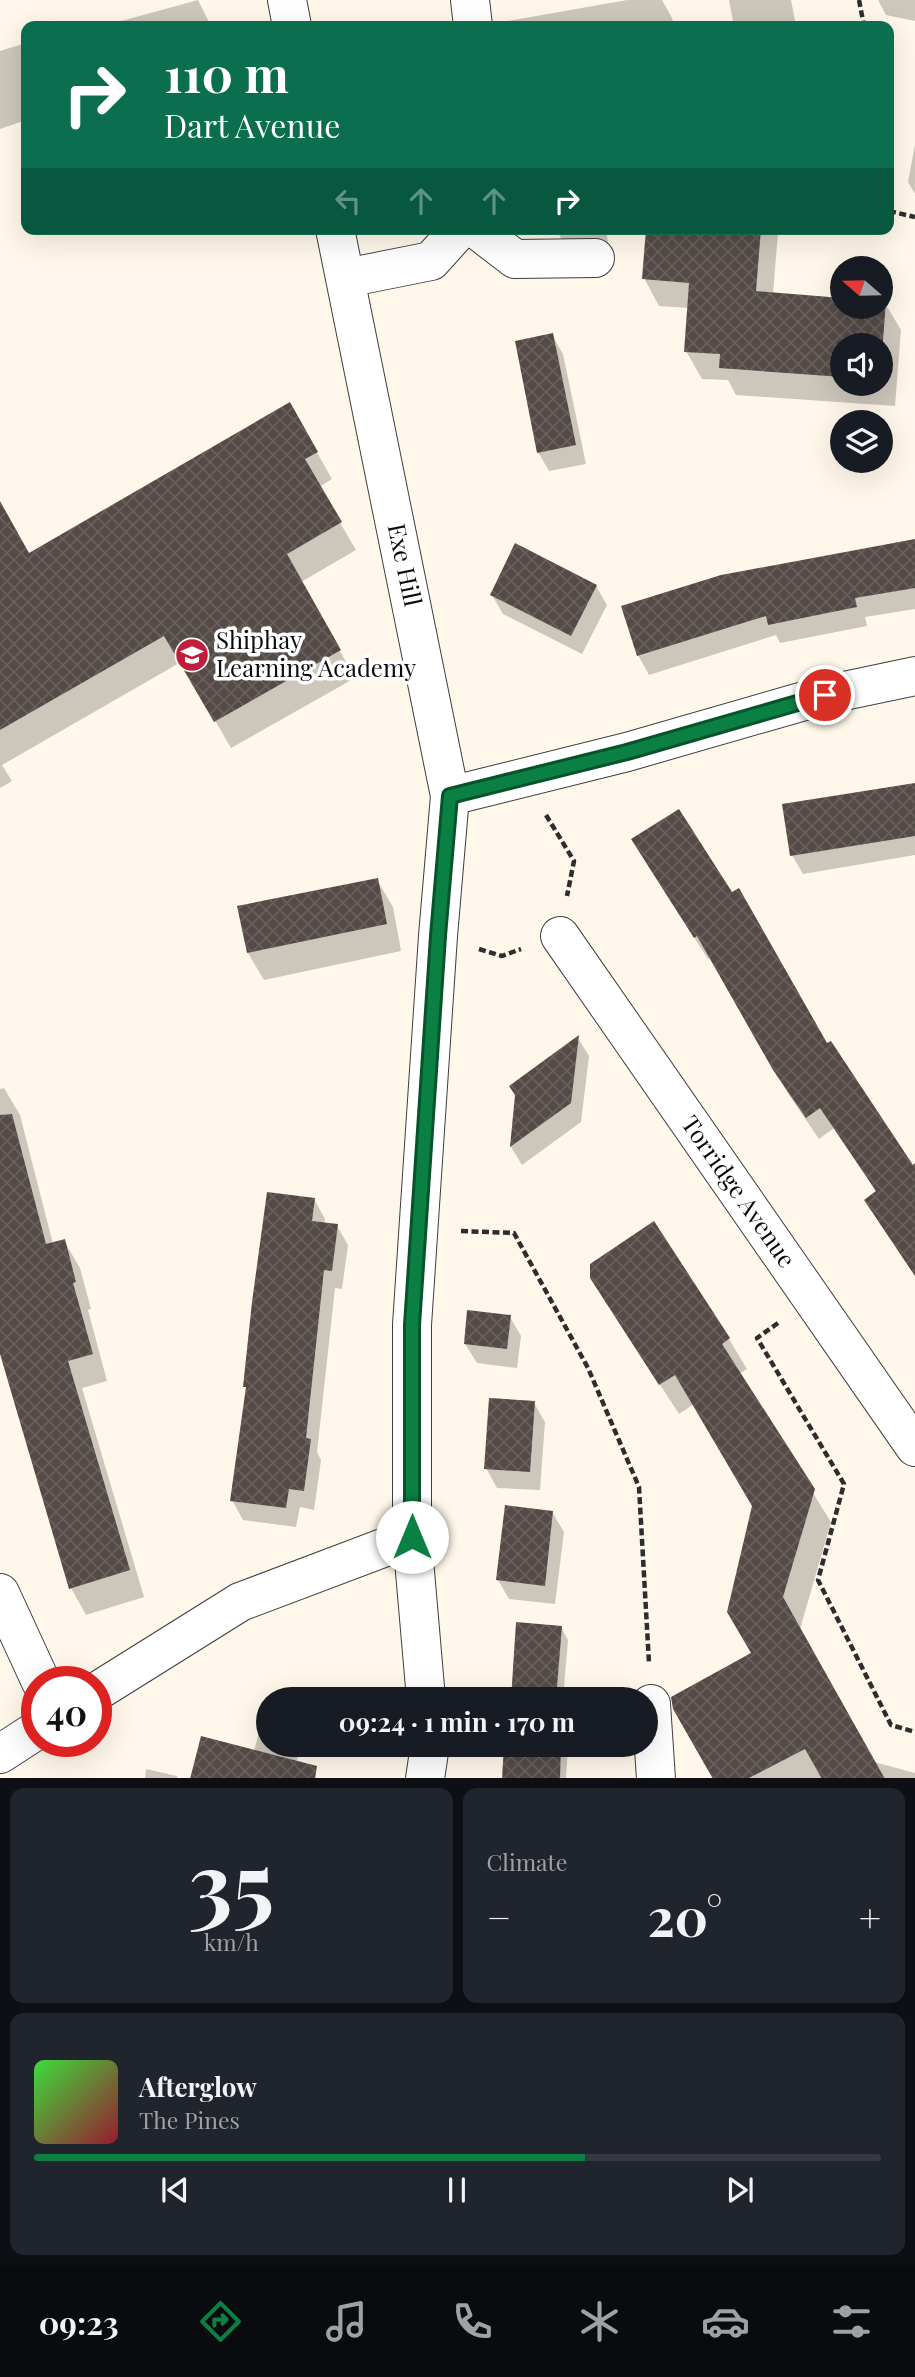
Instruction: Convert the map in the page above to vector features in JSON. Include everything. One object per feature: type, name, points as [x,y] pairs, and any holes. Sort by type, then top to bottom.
[{"type":"street","points":[[287,0],[291,21]]},
{"type":"street","points":[[470,0],[472,21]]},
{"type":"street","name":"Exe Hill","points":[[336,235],[450,796],[412,1325],[412,1537],[425,1687]]},
{"type":"street","points":[[346,278],[431,261],[455,235]]},
{"type":"street","points":[[484,235],[515,258],[595,258]]},
{"type":"street","points":[[450,796],[627,752],[825,695],[915,676]]},
{"type":"street","name":"Torridge Avenue","points":[[560,936],[915,1447]]},
{"type":"street","points":[[112,1682],[240,1602],[412,1537]]},
{"type":"street","points":[[0,1593],[34,1666]]},
{"type":"street","points":[[0,1754],[21,1740]]},
{"type":"street","points":[[425,1778],[428,1757]]},
{"type":"street","points":[[655,1757],[656,1778]]},
{"type":"path","points":[[859,0],[863,21]]},
{"type":"path","points":[[894,212],[915,217]]},
{"type":"path","points":[[438,936],[502,956],[560,936],[574,861],[524,778]]},
{"type":"path","points":[[418,1230],[514,1233],[588,1368],[639,1487],[650,1687]]},
{"type":"path","points":[[812,1299],[757,1338],[844,1484],[818,1580],[891,1725],[915,1732]]},
{"type":"building","points":[[646,235],[761,235],[756,291],[830,297],[830,319],[885,319],[884,333],[830,333],[830,376],[719,368],[720,354],[684,352],[689,283],[642,279]]},
{"type":"building","points":[[553,333],[576,445],[537,453],[515,341]]},
{"type":"building","points":[[290,402],[318,452],[305,459],[342,522],[287,554],[341,650],[214,722],[164,636],[0,730],[0,501],[29,553]]},
{"type":"building","points":[[915,539],[915,588],[855,598],[857,607],[768,625],[766,616],[637,656],[621,606],[721,575]]},
{"type":"building","points":[[515,543],[597,585],[571,636],[490,595]]},
{"type":"building","points":[[915,783],[915,836],[790,856],[782,804]]},
{"type":"building","points":[[679,809],[732,892],[739,888],[827,1043],[831,1041],[913,1165],[915,1163],[915,1276],[864,1200],[876,1191],[820,1108],[806,1118],[773,1070],[697,936],[694,938],[631,839]]},
{"type":"building","points":[[378,878],[387,924],[247,953],[237,906]]},
{"type":"building","points":[[579,1035],[571,1103],[510,1147],[515,1095],[509,1086]]},
{"type":"building","points":[[12,1114],[46,1244],[65,1239],[76,1282],[73,1283],[93,1354],[68,1361],[130,1570],[69,1589],[0,1354],[0,1115]]},
{"type":"building","points":[[267,1192],[315,1198],[312,1221],[338,1224],[332,1271],[324,1270],[306,1438],[311,1439],[304,1491],[289,1489],[286,1508],[230,1501],[246,1387],[243,1387],[252,1302]]},
{"type":"building","points":[[654,1221],[730,1338],[722,1344],[815,1489],[783,1597],[884,1778],[821,1778],[805,1749],[749,1778],[712,1778],[673,1709],[671,1697],[751,1653],[727,1612],[752,1506],[675,1375],[659,1385],[590,1278],[590,1264]]},
{"type":"building","points":[[467,1310],[511,1315],[507,1349],[464,1344]]},
{"type":"building","points":[[489,1398],[535,1401],[530,1472],[484,1469]]},
{"type":"building","points":[[505,1505],[553,1511],[545,1586],[496,1580]]},
{"type":"building","points":[[516,1622],[562,1626],[557,1687],[512,1687]]},
{"type":"building","points":[[201,1736],[256,1750],[256,1757],[282,1757],[317,1766],[315,1778],[190,1778]]},
{"type":"building","points":[[503,1757],[561,1757],[560,1778],[502,1778]]},
{"type":"place","name":"Shiphay Learning Academy","points":[[192,655]]},
{"type":"route","points":[[412,1537],[412,1325],[450,796],[627,752],[825,695]]}]
